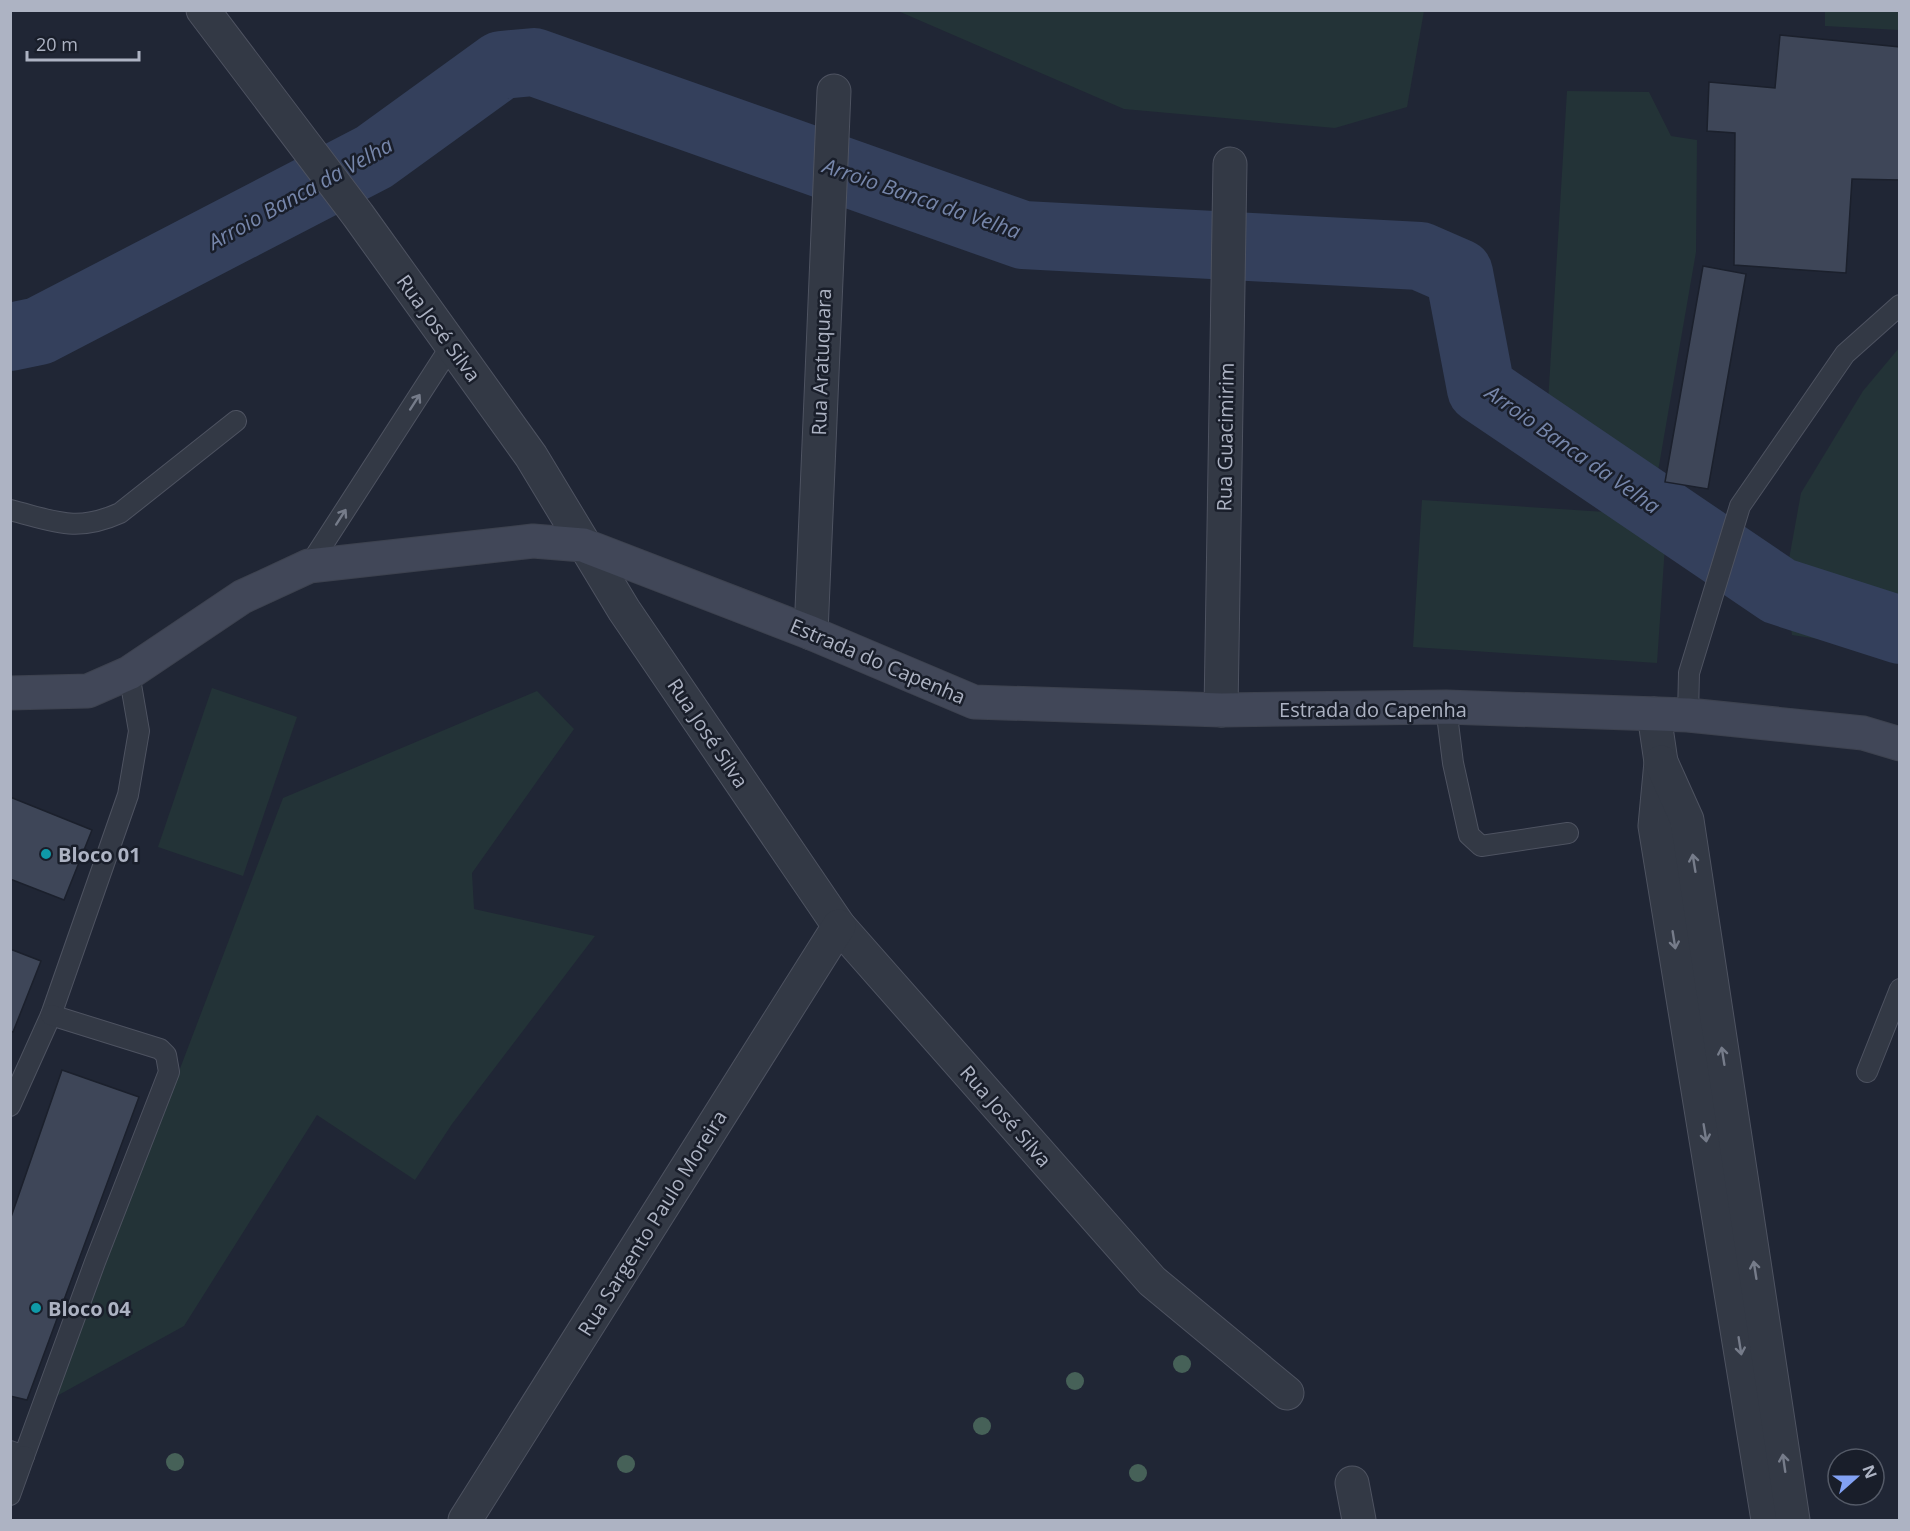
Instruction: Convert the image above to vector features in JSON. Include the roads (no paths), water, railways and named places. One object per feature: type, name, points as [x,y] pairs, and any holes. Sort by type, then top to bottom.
[{"type":"street","name":"Rua José Silva","points":[[203,10],[308,147],[531,456],[583,545],[838,926],[1152,1281],[1287,1393]]},
{"type":"street","name":"Rua Aratuquara","points":[[811,633],[826,222],[834,92]]},
{"type":"street","name":"Rua Guacimirim","points":[[1221,710],[1230,164]]},
{"type":"street","name":"Estrada do Capenha","points":[[10,693],[88,691],[129,673],[242,597],[309,567],[533,541],[583,545],[811,633],[975,702],[1221,710],[1446,707],[1688,715],[1863,733],[1899,744]]},
{"type":"street","points":[[1654,714],[1661,762],[1686,816],[1714,1096],[1758,1379],[1768,1521]]},
{"type":"street","name":"Rua Sargento Paulo Moreira","points":[[465,1521],[838,926]]},
{"type":"street","points":[[1758,1379],[1793,1521]]},
{"type":"street","points":[[1352,1483],[1359,1521]]},
{"type":"lane","points":[[1688,715],[1689,673],[1740,506],[1845,354],[1899,305]]},
{"type":"lane","points":[[309,567],[452,346]]},
{"type":"lane","points":[[10,510],[65,524],[98,523],[120,513],[236,421]]},
{"type":"lane","points":[[10,1106],[51,1015],[128,795],[139,731],[129,673]]},
{"type":"lane","points":[[1446,707],[1453,763],[1469,835],[1481,846],[1568,833]]},
{"type":"lane","points":[[1867,1072],[1899,989]]},
{"type":"lane","points":[[10,1495],[17,1454],[169,1072],[166,1055],[160,1049],[51,1015]]},
{"type":"waterway","name":"Arroio Banca da Velha","points":[[10,337],[39,331],[374,157],[501,65],[534,62],[1023,235],[1420,256],[1459,273],[1481,389],[1779,591],[1900,630]]},
{"type":"place","name":"Bloco 01","points":[[46,854]]},
{"type":"place","name":"Bloco 04","points":[[36,1308]]}]
